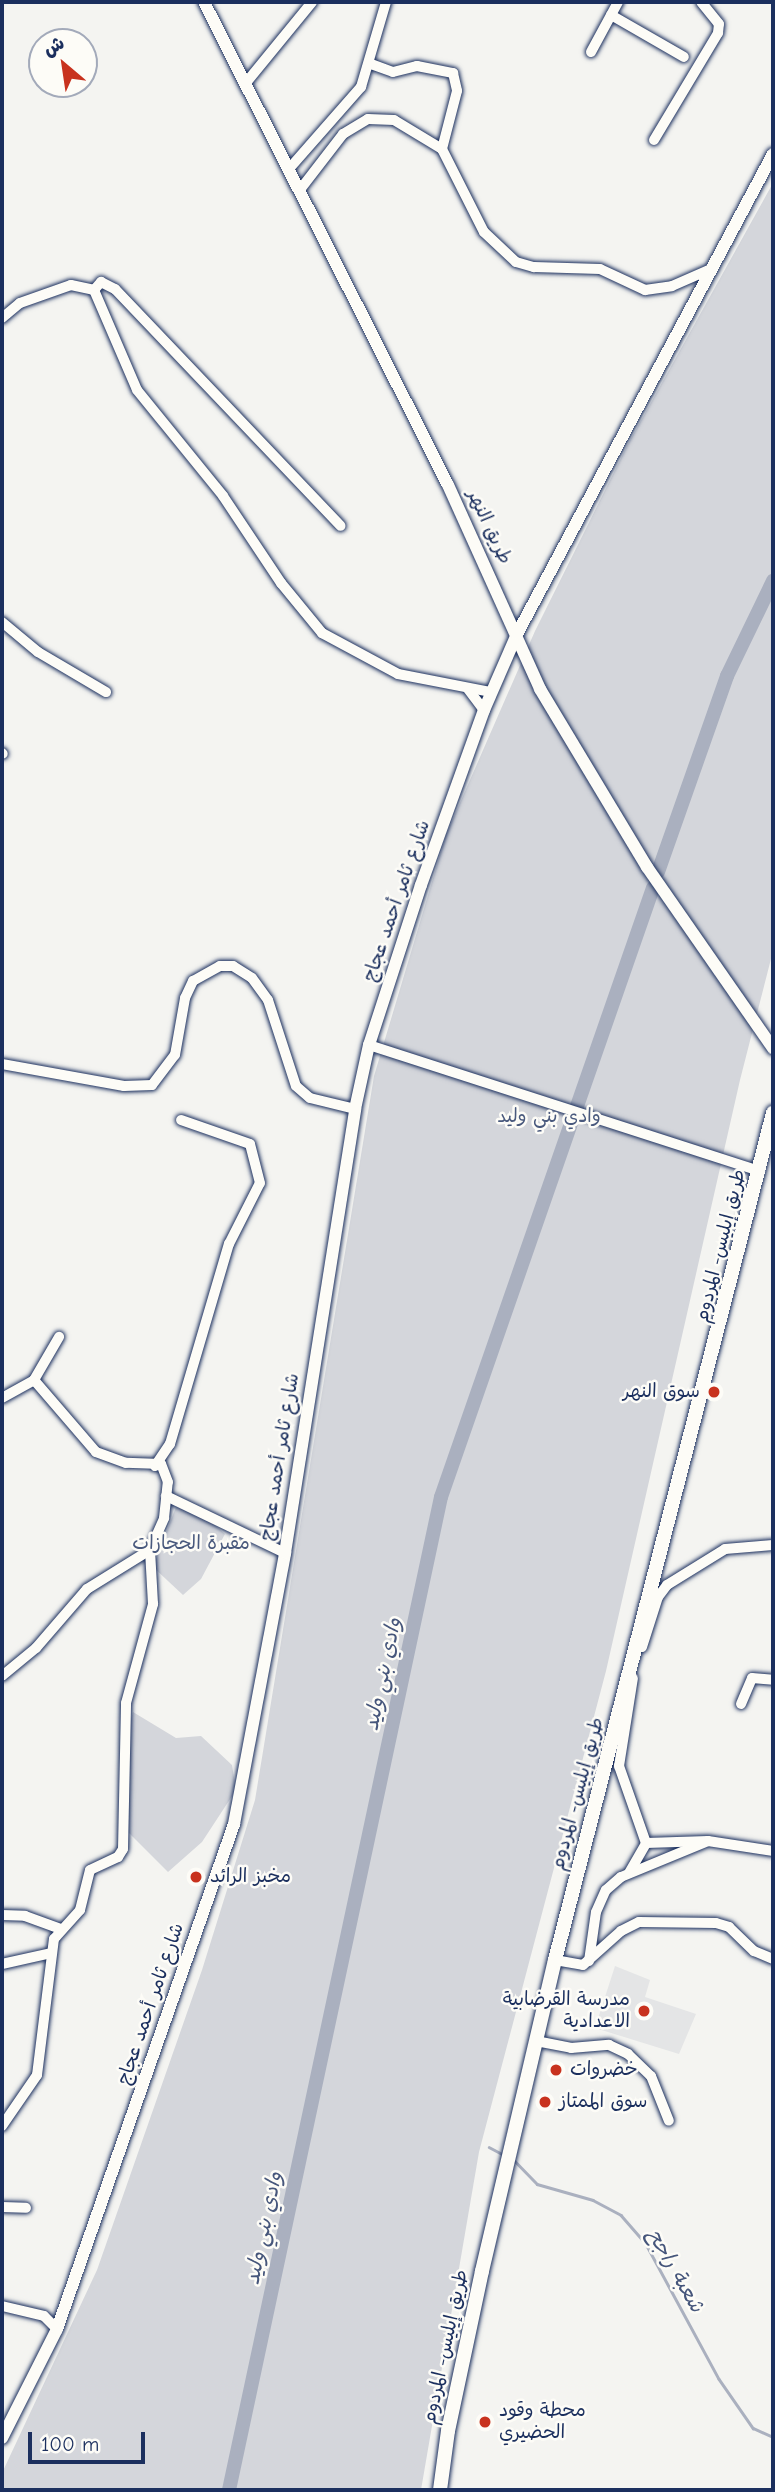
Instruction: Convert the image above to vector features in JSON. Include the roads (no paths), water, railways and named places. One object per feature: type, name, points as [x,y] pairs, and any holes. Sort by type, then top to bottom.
[{"type":"highway","name":"طريق إيليس- المردوم","points":[[440,2490],[455,2398],[555,1960],[633,1671],[773,1113]]},
{"type":"main road","name":"طريق النهر","points":[[204,2],[448,485],[540,689],[590,778],[773,1048]]},
{"type":"main road","name":"شارع ثامر أحمد عجاج","points":[[2,2438],[57,2329],[234,1824],[285,1553],[355,1109],[369,1045],[484,710],[517,634],[773,154]]},
{"type":"street","points":[[245,84],[312,2]]},
{"type":"street","points":[[288,170],[354,97],[371,64],[386,2]]},
{"type":"street","points":[[591,52],[618,2]]},
{"type":"street","points":[[654,140],[719,33],[719,24],[701,2]]},
{"type":"street","points":[[611,15],[684,57]]},
{"type":"street","points":[[371,64],[393,72],[417,66],[453,73],[457,91],[442,149]]},
{"type":"street","points":[[299,191],[344,134],[368,119],[394,120],[442,149],[484,232],[516,262],[534,267],[600,269],[645,290],[672,286],[711,269]]},
{"type":"street","points":[[93,290],[101,282],[115,289],[341,526]]},
{"type":"street","points":[[2,318],[20,303],[51,291],[71,285],[93,290]]},
{"type":"street","points":[[93,290],[137,390],[230,506],[281,583],[322,633],[398,674],[491,692]]},
{"type":"street","points":[[2,622],[38,652],[106,692]]},
{"type":"street","points":[[468,689],[484,710]]},
{"type":"street","points":[[2,1064],[124,1086],[152,1085],[175,1055],[185,998],[193,981],[220,966],[233,966],[252,978],[268,1000],[296,1086],[310,1098],[355,1109]]},
{"type":"street","points":[[369,1045],[760,1171]]},
{"type":"street","points":[[155,1466],[170,1444],[229,1244],[260,1183],[250,1144],[181,1120]]},
{"type":"street","points":[[2,1398],[34,1380],[59,1337]]},
{"type":"street","points":[[2,2126],[37,2075],[51,1953],[61,1928],[80,1910],[90,1870],[118,1857],[123,1849],[122,1749],[127,1698],[153,1604],[150,1550],[164,1518],[166,1496],[166,1473],[161,1464],[155,1466],[127,1463],[96,1452],[34,1380]]},
{"type":"street","points":[[166,1496],[285,1553]]},
{"type":"street","points":[[629,1873],[646,1843],[620,1766],[633,1671],[658,1597],[667,1585],[725,1549],[773,1545]]},
{"type":"street","points":[[2,1676],[36,1648],[87,1589],[150,1550]]},
{"type":"street","points":[[741,1704],[752,1678],[773,1681]]},
{"type":"street","points":[[646,1843],[708,1841],[773,1852]]},
{"type":"street","points":[[589,1961],[599,1904],[606,1890],[629,1873],[708,1841]]},
{"type":"street","points":[[2,1915],[26,1916],[61,1928]]},
{"type":"street","points":[[555,1960],[573,1966],[589,1961],[621,1931],[639,1922],[716,1923],[729,1927],[754,1951],[773,1959]]},
{"type":"street","points":[[2,1964],[51,1953]]},
{"type":"street","points":[[536,2041],[572,2048],[609,2045],[628,2054],[651,2076],[669,2121]]},
{"type":"street","points":[[2,2207],[26,2208]]},
{"type":"street","points":[[2,2306],[44,2316],[57,2329]]},
{"type":"waterway","name":"وادي بني وليد","points":[[658,872],[727,676],[773,581]]},
{"type":"waterway","name":"وادي بني وليد","points":[[229,2490],[441,1497],[653,888]]},
{"type":"waterway","points":[[489,2147],[502,2154]]},
{"type":"waterway","name":"شعبة راجح","points":[[515,2161],[537,2184],[593,2200],[621,2215],[646,2244],[719,2379],[753,2428],[773,2437]]},
{"type":"place","name":"سوق النهر","points":[[714,1392]]},
{"type":"place","name":"مخبز الرائد","points":[[196,1877]]},
{"type":"place","name":"مدرسة القرضابية الاعدادية","points":[[644,2011]]},
{"type":"place","name":"خضروات","points":[[556,2070]]},
{"type":"place","name":"سوق الممتاز","points":[[545,2102]]},
{"type":"place","name":"محطة وقود الحضيري","points":[[485,2422]]},
{"type":"park label","name":"مقبرة الحجازات","points":[[191,1544]]}]
